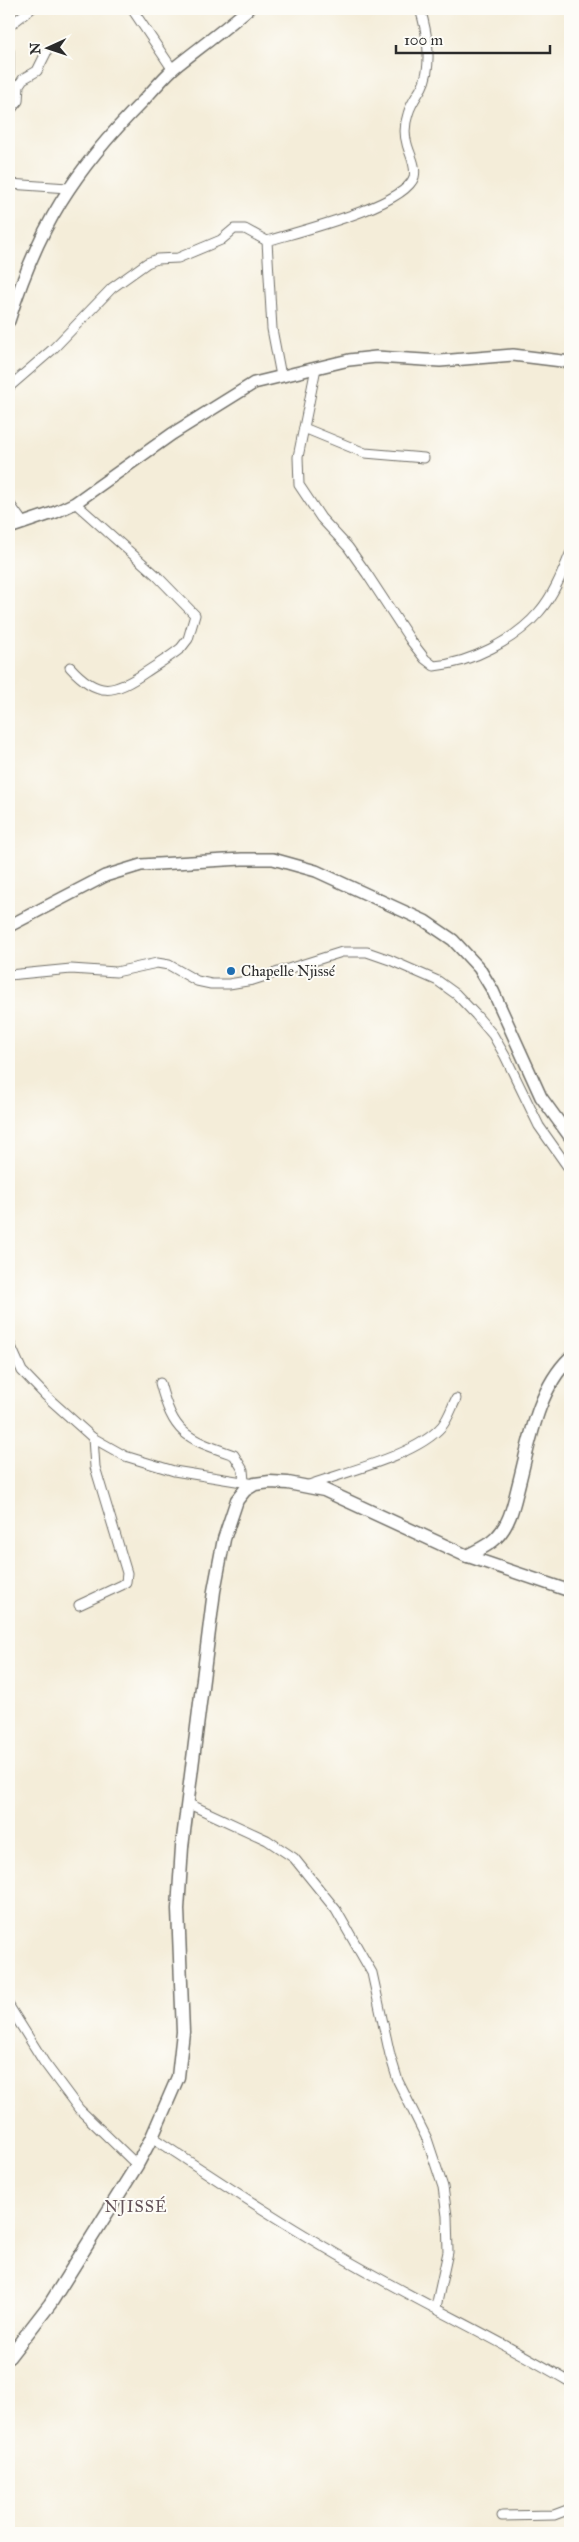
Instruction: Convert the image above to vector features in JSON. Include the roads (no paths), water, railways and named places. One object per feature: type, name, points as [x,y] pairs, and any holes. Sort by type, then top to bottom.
[{"type":"main road","points":[[9,2357],[50,2304],[137,2165],[172,2093],[180,2061],[183,2004],[178,1944],[178,1884],[214,1591],[224,1538],[237,1500],[250,1483],[270,1482],[324,1490],[466,1556],[495,1539],[505,1527],[512,1514],[527,1454],[547,1389],[557,1371],[570,1358]]},
{"type":"street","points":[[9,26],[31,9]]},
{"type":"street","points":[[132,9],[173,70]]},
{"type":"street","points":[[9,321],[22,278],[37,243],[68,188],[90,157],[173,70],[248,9]]},
{"type":"street","points":[[9,387],[53,349],[112,288],[147,263],[157,259],[178,258],[221,240],[234,229],[245,229],[267,241],[358,213],[406,189],[414,176],[414,166],[406,142],[406,122],[412,101],[426,75],[428,58],[420,9]]},
{"type":"street","points":[[9,51],[9,116]]},
{"type":"street","points":[[9,112],[18,101],[19,85],[22,79],[37,71],[46,53]]},
{"type":"street","points":[[9,184],[68,188]]},
{"type":"street","points":[[267,241],[272,329],[281,376]]},
{"type":"street","points":[[9,528],[24,524],[75,503],[152,448],[254,383],[349,360],[376,357],[440,361],[513,355],[570,362]]},
{"type":"street","points":[[316,368],[298,457],[297,472],[299,485],[321,518],[348,546],[411,641],[425,659],[434,666],[450,664],[483,651],[524,627],[548,600],[568,568],[570,554]]},
{"type":"street","points":[[304,428],[365,453],[424,458]]},
{"type":"street","points":[[9,502],[24,524]]},
{"type":"street","points":[[70,667],[84,681],[93,686],[105,690],[120,688],[181,648],[188,639],[195,616],[112,534],[75,503]]},
{"type":"street","points":[[9,926],[105,876],[141,865],[242,858],[273,859],[316,871],[425,921],[453,940],[479,968],[493,991],[541,1097],[570,1137]]},
{"type":"street","points":[[9,975],[70,969],[116,972],[157,963],[169,965],[197,981],[211,984],[229,984],[253,980],[342,952],[367,952],[438,981],[456,994],[476,1014],[493,1035],[505,1056],[539,1126],[570,1170]]},
{"type":"street","points":[[9,1342],[22,1371],[46,1396],[93,1438],[125,1456],[174,1471],[250,1483]]},
{"type":"street","points":[[160,1383],[176,1425],[188,1437],[204,1446],[234,1454],[250,1483]]},
{"type":"street","points":[[306,1486],[399,1454],[428,1440],[443,1425],[456,1399]]},
{"type":"street","points":[[79,1605],[122,1586],[126,1582],[128,1573],[95,1467],[93,1438]]},
{"type":"street","points":[[466,1556],[570,1591]]},
{"type":"street","points":[[187,1803],[267,1840],[294,1858],[336,1910],[372,1973],[390,2055],[398,2081],[426,2139],[443,2187],[447,2216],[448,2252],[436,2307]]},
{"type":"street","points":[[9,2006],[44,2062],[79,2109],[137,2165]]},
{"type":"street","points":[[152,2137],[262,2210],[376,2277],[514,2348],[570,2382]]},
{"type":"street","points":[[502,2516],[554,2515],[570,2509]]},
{"type":"place","name":"Chapelle Njissé","points":[[231,971]]},
{"type":"district","name":"NJISSÉ","points":[[136,2206]]}]
